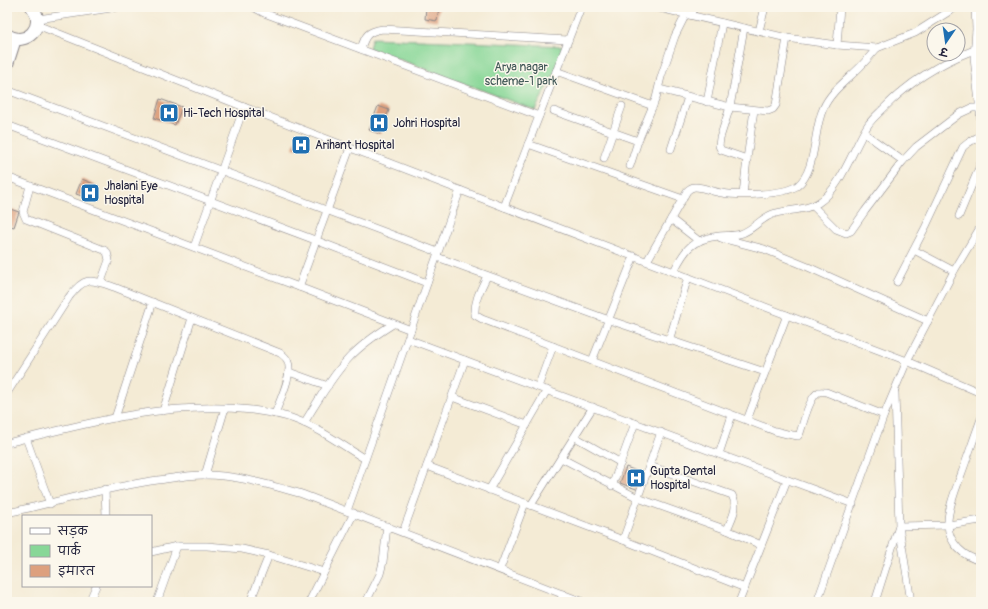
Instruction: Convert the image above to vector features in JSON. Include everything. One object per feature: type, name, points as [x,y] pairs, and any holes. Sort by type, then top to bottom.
[{"type":"main road","points":[[7,64],[11,37],[22,39],[34,32],[37,22],[36,13],[32,7]]},
{"type":"street","points":[[37,22],[118,7]]},
{"type":"street","points":[[253,7],[264,13],[539,116]]},
{"type":"street","points":[[504,206],[581,7]]},
{"type":"street","points":[[655,7],[787,38],[837,45],[878,48],[915,33],[956,7]]},
{"type":"street","points":[[630,166],[638,141],[653,106],[660,77],[675,36],[694,7]]},
{"type":"street","points":[[759,31],[765,7]]},
{"type":"street","points":[[837,45],[840,7]]},
{"type":"street","points":[[975,7],[976,29],[974,50],[981,120]]},
{"type":"street","points":[[37,22],[244,107],[907,361],[981,392]]},
{"type":"street","points":[[707,102],[722,23]]},
{"type":"street","points":[[744,28],[730,107],[720,138],[719,146],[721,150],[747,159]]},
{"type":"street","points":[[362,49],[367,34],[374,30],[568,40]]},
{"type":"street","points":[[658,89],[730,107],[768,111],[773,109],[776,105],[787,38]]},
{"type":"street","points":[[647,261],[690,188],[695,187],[722,193],[743,194],[783,191],[792,188],[802,180],[809,167],[819,121],[827,100],[832,93],[864,64],[878,48]]},
{"type":"street","points":[[674,271],[687,248],[699,241],[716,236],[740,234],[772,214],[813,206],[825,198],[843,172],[868,124],[889,102],[908,87],[950,60],[974,50]]},
{"type":"street","points":[[556,71],[653,106]]},
{"type":"street","points":[[7,90],[327,210],[438,254],[487,276],[669,341],[765,372]]},
{"type":"street","points":[[671,149],[688,97]]},
{"type":"street","points":[[604,158],[622,106]]},
{"type":"street","points":[[194,247],[244,107]]},
{"type":"street","points":[[813,206],[836,228],[846,233],[851,231],[903,161],[921,142],[959,114],[972,108],[980,108]]},
{"type":"street","points":[[743,194],[754,110]]},
{"type":"street","points":[[554,111],[638,141]]},
{"type":"street","points":[[7,125],[427,283]]},
{"type":"street","points":[[864,133],[903,161]]},
{"type":"street","points":[[897,282],[926,226],[963,147],[981,135]]},
{"type":"street","points":[[528,144],[683,199]]},
{"type":"street","points":[[298,286],[350,148]]},
{"type":"street","points":[[959,216],[981,163]]},
{"type":"street","points":[[7,177],[411,330]]},
{"type":"street","points":[[30,186],[23,212],[26,219],[107,252],[108,260],[102,282]]},
{"type":"street","points":[[309,602],[324,572],[350,512],[365,459],[460,190]]},
{"type":"street","points":[[671,219],[699,241]]},
{"type":"street","points":[[817,602],[884,416],[907,361],[954,271],[981,226]]},
{"type":"street","points":[[716,236],[764,250],[800,264],[928,321]]},
{"type":"street","points":[[914,250],[954,271]]},
{"type":"street","points":[[592,361],[634,256]]},
{"type":"street","points":[[487,276],[476,300],[475,315],[482,320],[732,415],[787,434],[798,436],[811,402],[819,391],[826,392],[884,416]]},
{"type":"street","points":[[669,341],[688,277]]},
{"type":"street","points":[[7,393],[69,297],[78,286],[91,280],[102,282],[280,353],[289,363],[289,372],[275,414]]},
{"type":"street","points":[[115,418],[153,302]]},
{"type":"street","points":[[747,420],[787,315]]},
{"type":"street","points":[[163,411],[192,318]]},
{"type":"street","points":[[304,423],[328,386],[353,354],[370,339],[393,324]]},
{"type":"street","points":[[408,339],[853,504]]},
{"type":"street","points":[[538,387],[553,346]]},
{"type":"street","points":[[403,532],[465,360]]},
{"type":"street","points":[[289,372],[328,386]]},
{"type":"street","points":[[489,490],[547,390]]},
{"type":"street","points":[[895,391],[899,526],[911,602]]},
{"type":"street","points":[[452,398],[527,425]]},
{"type":"street","points":[[7,442],[115,418],[200,407],[225,408],[256,411],[292,418],[304,423],[365,459]]},
{"type":"street","points":[[500,569],[528,504],[561,458],[593,407]]},
{"type":"street","points":[[205,475],[225,408]]},
{"type":"street","points":[[719,454],[732,415]]},
{"type":"street","points":[[981,419],[953,497],[948,525],[950,537],[957,547],[971,559],[981,561]]},
{"type":"street","points":[[612,486],[635,423]]},
{"type":"street","points":[[623,540],[661,432]]},
{"type":"street","points":[[575,437],[621,463]]},
{"type":"street","points":[[26,438],[50,504]]},
{"type":"street","points":[[561,458],[612,486],[638,498],[727,530],[761,545]]},
{"type":"street","points":[[427,466],[745,588]]},
{"type":"street","points":[[650,466],[732,494],[736,507],[727,530]]},
{"type":"street","points":[[7,513],[50,504],[105,489],[172,478],[205,475],[255,482],[302,494],[583,602]]},
{"type":"street","points":[[739,602],[787,480]]},
{"type":"street","points":[[105,489],[106,515]]},
{"type":"street","points":[[899,526],[948,525],[981,520]]},
{"type":"street","points":[[366,602],[380,574],[383,562],[387,526]]},
{"type":"street","points":[[875,602],[899,526]]},
{"type":"street","points":[[152,552],[177,546],[207,546],[242,549],[269,555],[324,572]]},
{"type":"street","points":[[156,602],[177,546]]},
{"type":"street","points":[[250,602],[269,555]]},
{"type":"street","points":[[89,602],[96,587]]},
{"type":"street","points":[[560,602],[562,594]]},
{"type":"green space","name":"Arya nagar scheme-1 park","points":[[372,38],[563,46],[556,71],[535,110],[369,48]]},
{"type":"building","points":[[426,7],[439,7],[437,21],[425,19]]},
{"type":"building","points":[[160,99],[182,107],[175,125],[154,118]]},
{"type":"building","points":[[378,106],[389,110],[380,134],[369,130]]},
{"type":"building","points":[[296,139],[308,143],[306,149],[298,146],[297,149],[293,148]]},
{"type":"building","points":[[82,179],[96,185],[95,189],[100,191],[96,201],[76,194]]},
{"type":"building","points":[[7,208],[19,212],[14,227],[7,225]]},
{"type":"building","points":[[626,467],[644,474],[639,490],[620,483]]},
{"type":"place","name":"Hi-Tech Hospital","points":[[169,113]]},
{"type":"place","name":"Johri Hospital","points":[[379,123]]},
{"type":"place","name":"Arihant Hospital","points":[[301,145]]},
{"type":"place","name":"Jhalani Eye Hospital","points":[[90,193]]},
{"type":"place","name":"Gupta Dental Hospital","points":[[636,478]]}]
